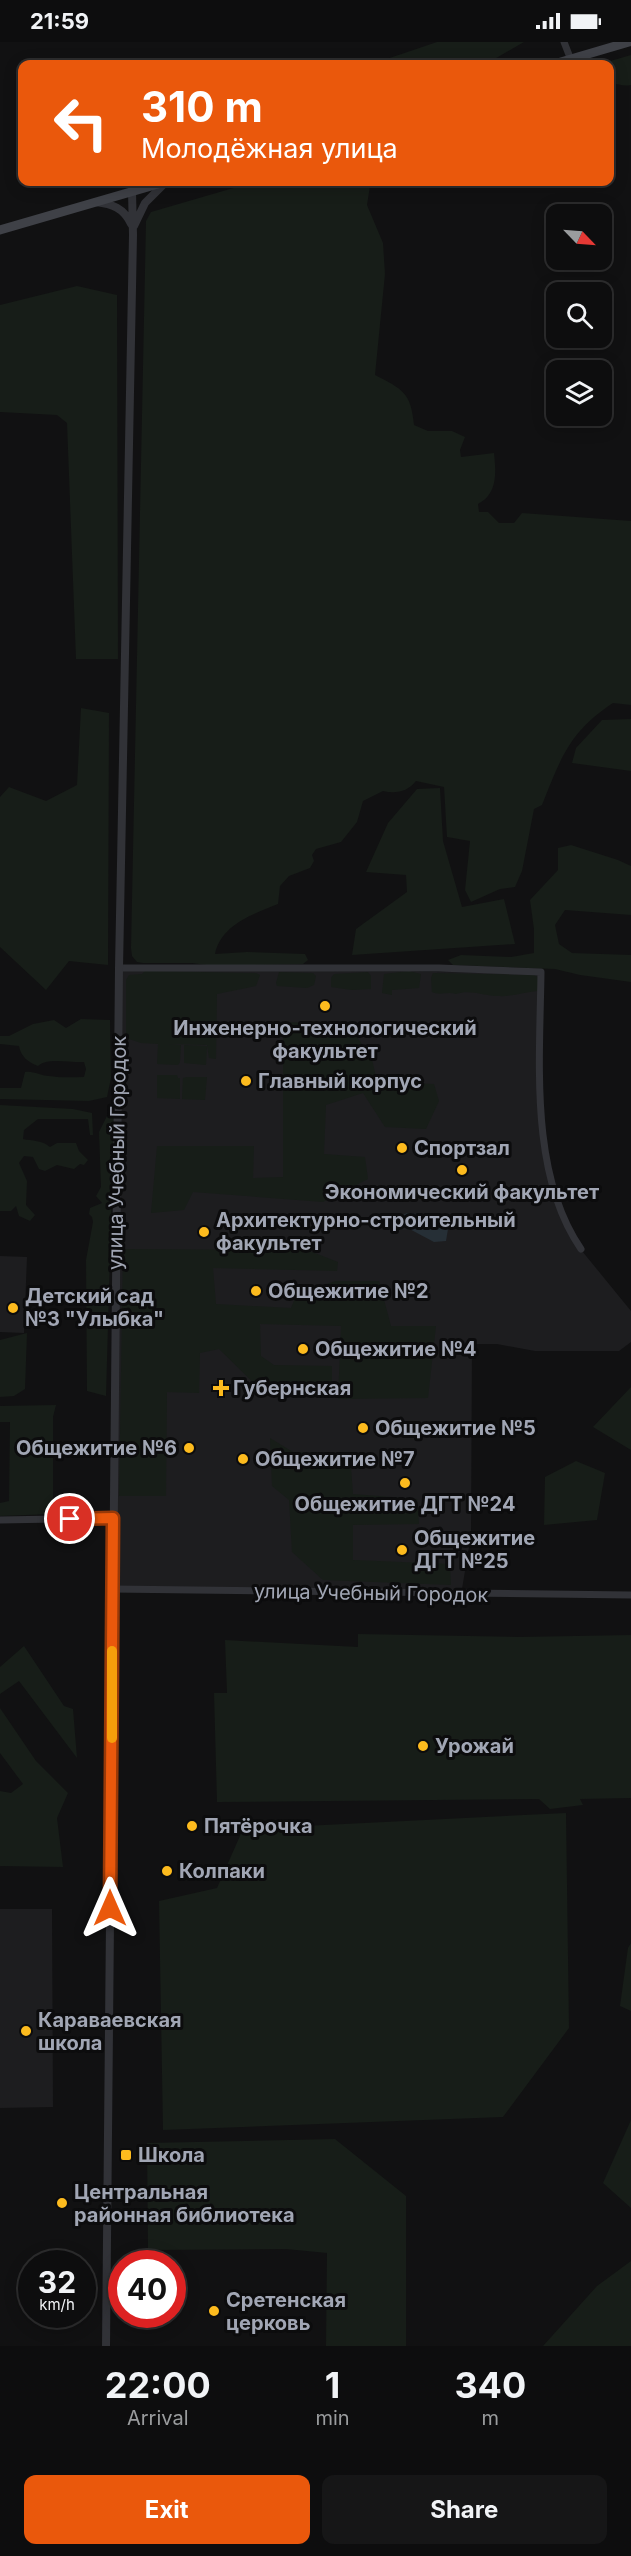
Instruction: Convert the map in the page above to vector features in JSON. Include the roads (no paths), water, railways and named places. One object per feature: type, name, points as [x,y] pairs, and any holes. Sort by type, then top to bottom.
[{"type":"main road","points":[[570,60],[629,42]]},
{"type":"main road","points":[[0,230],[150,186]]},
{"type":"street","points":[[564,42],[570,60]]},
{"type":"street","points":[[133,230],[146,203],[161,186]]},
{"type":"street","name":"улица Учебный Городок","points":[[106,2346],[119,968],[132,191]]},
{"type":"street","points":[[93,202],[117,207],[126,215],[133,230]]},
{"type":"street","points":[[119,968],[439,968],[541,972],[540,1078],[545,1149],[555,1195],[571,1235],[581,1250]]},
{"type":"street","points":[[0,1520],[113,1518]]},
{"type":"street","name":"улица Учебный Городок","points":[[112,1589],[631,1594]]},
{"type":"place","name":"Инженерно-технологический факультет","points":[[325,1006]]},
{"type":"place","name":"Главный корпус","points":[[246,1081]]},
{"type":"place","name":"Спортзал","points":[[402,1148]]},
{"type":"place","name":"Экономический факультет","points":[[462,1170]]},
{"type":"place","name":"Архитектурно-строительный факультет","points":[[204,1232]]},
{"type":"place","name":"Общежитие №2","points":[[256,1291]]},
{"type":"place","name":"Детский сад №3 \"Улыбка\"","points":[[13,1308]]},
{"type":"place","name":"Общежитие №4","points":[[303,1349]]},
{"type":"place","name":"Губернская","points":[[221,1388]]},
{"type":"place","name":"Общежитие №5","points":[[363,1428]]},
{"type":"place","name":"Общежитие №6","points":[[189,1448]]},
{"type":"place","name":"Общежитие №7","points":[[243,1459]]},
{"type":"place","name":"Общежитие ДГТ №24","points":[[405,1483]]},
{"type":"place","name":"Общежитие ДГТ №25","points":[[402,1550]]},
{"type":"place","name":"Урожай","points":[[423,1746]]},
{"type":"place","name":"Пятёрочка","points":[[192,1826]]},
{"type":"place","name":"Колпаки","points":[[167,1871]]},
{"type":"place","name":"Караваевская школа","points":[[26,2031]]},
{"type":"place","name":"Школа","points":[[126,2155]]},
{"type":"place","name":"Центральная районная библиотека","points":[[62,2203]]},
{"type":"place","name":"Сретенская церковь","points":[[214,2311]]}]
